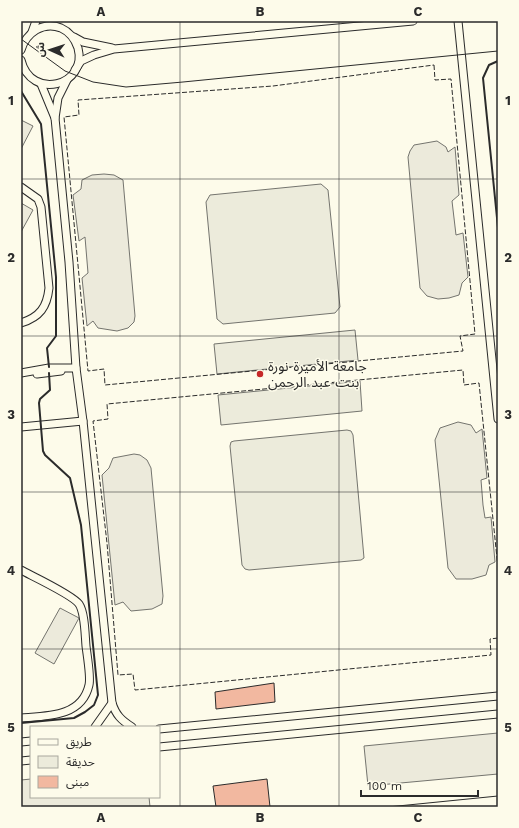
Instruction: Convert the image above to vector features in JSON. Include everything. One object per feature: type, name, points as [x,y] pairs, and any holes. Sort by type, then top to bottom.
[{"type":"street","points":[[22,46],[32,32],[36,21]]},
{"type":"street","points":[[57,21],[72,36],[77,44],[79,62],[76,70]]},
{"type":"street","points":[[54,118],[58,98],[66,80],[76,70],[81,61],[114,49],[412,21]]},
{"type":"street","points":[[458,21],[498,419]]},
{"type":"street","points":[[32,32],[48,26],[66,30]]},
{"type":"street","points":[[72,36],[83,42],[114,49]]},
{"type":"street","points":[[21,60],[24,72],[33,80],[41,84],[54,84],[66,80]]},
{"type":"street","points":[[41,84],[54,118],[69,262],[76,368],[83,421],[112,703],[116,714],[130,726]]},
{"type":"street","points":[[21,188],[38,199],[41,207],[49,288],[48,300],[43,309],[36,316],[21,323]]},
{"type":"street","points":[[21,374],[49,373],[76,368]]},
{"type":"street","points":[[21,428],[83,421]]},
{"type":"street","points":[[21,570],[69,596],[79,604],[83,616],[89,684],[82,701],[68,711],[58,714],[21,718]]},
{"type":"street","points":[[160,729],[498,696]]},
{"type":"street","points":[[96,726],[112,703]]},
{"type":"street","points":[[160,747],[498,714]]},
{"type":"green space","points":[[321,184],[328,190],[340,307],[335,313],[223,324],[217,319],[206,202],[210,195]]},
{"type":"green space","points":[[355,330],[358,360],[217,374],[214,344]]},
{"type":"green space","points":[[360,381],[362,411],[221,425],[218,395]]},
{"type":"green space","points":[[347,430],[351,431],[353,435],[364,558],[361,560],[249,570],[245,569],[242,565],[230,446],[231,442]]},
{"type":"shaded area","points":[[21,120],[33,126],[21,149]]},
{"type":"shaded area","points":[[437,141],[446,147],[448,152],[455,147],[459,195],[452,201],[456,235],[463,233],[468,277],[462,283],[459,295],[438,299],[427,296],[420,288],[408,157],[414,145]]},
{"type":"shaded area","points":[[92,175],[114,175],[123,180],[135,316],[134,322],[128,328],[117,331],[98,328],[93,321],[87,326],[82,278],[88,273],[85,237],[79,241],[73,195],[81,189],[82,180]]},
{"type":"shaded area","points":[[21,203],[33,210],[21,232]]},
{"type":"shaded area","points":[[458,422],[471,425],[476,433],[482,429],[487,478],[481,480],[483,505],[485,518],[491,517],[495,562],[489,565],[486,575],[472,579],[456,579],[448,568],[435,440],[440,428]]},
{"type":"shaded area","points":[[134,454],[140,455],[147,460],[151,468],[163,596],[162,604],[152,609],[131,611],[123,602],[115,605],[102,475],[109,468],[113,458]]},
{"type":"shaded area","points":[[60,608],[79,618],[54,664],[35,653]]},
{"type":"shaded area","points":[[498,733],[498,774],[368,786],[364,746]]},
{"type":"shaded area","points":[[30,779],[30,798],[149,798],[150,807],[21,807],[21,780]]},
{"type":"building","points":[[274,683],[275,702],[216,709],[215,692]]},
{"type":"building","points":[[267,779],[270,807],[216,807],[213,786]]},
{"type":"tram line","points":[[21,39],[65,71],[93,82],[126,87],[498,51]]},
{"type":"tram line","points":[[388,807],[498,796]]},
{"type":"fence","points":[[434,65],[435,80],[451,79],[475,334],[460,336],[463,351],[105,385],[104,369],[88,371],[64,117],[79,115],[78,100],[273,86],[434,65]]},
{"type":"fence","points":[[498,568],[479,383],[464,385],[463,370],[107,404],[108,419],[93,421],[107,543],[118,675],[133,674],[135,690],[491,655],[490,639],[498,638]]},
{"type":"wall","points":[[498,61],[489,65],[483,78],[498,228]]},
{"type":"wall","points":[[21,91],[41,124],[56,277],[56,336],[47,348],[49,367]]},
{"type":"wall","points":[[21,723],[74,718],[94,705],[98,695],[81,525],[70,478],[45,455],[43,451],[39,403],[40,399],[50,390],[49,373]]},
{"type":"place","name":"جامعة الأميرة نورة بنت عبد الرحمن","points":[[260,374]]}]
